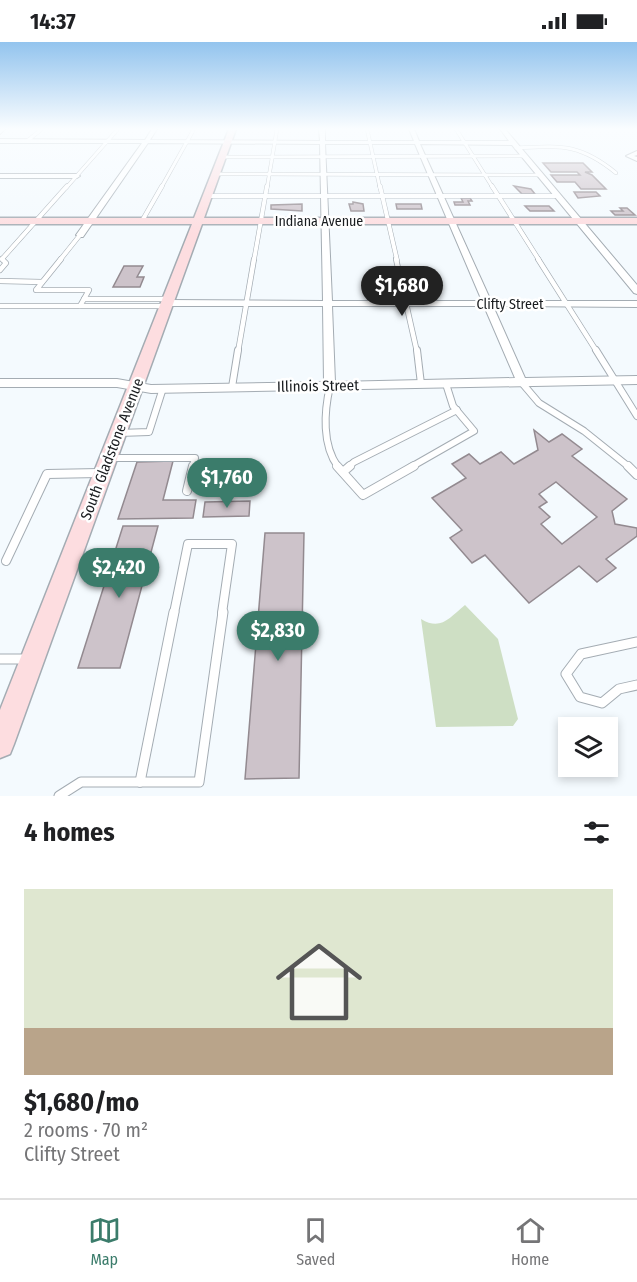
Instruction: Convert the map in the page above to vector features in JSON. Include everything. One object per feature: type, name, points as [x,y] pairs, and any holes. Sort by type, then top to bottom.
[{"type":"street","points":[[80,235],[131,164]]},
{"type":"street","name":"South Gladstone Avenue","points":[[0,744],[220,164]]},
{"type":"street","points":[[323,164],[330,386]]},
{"type":"street","points":[[426,164],[522,383]]},
{"type":"street","points":[[530,164],[637,291]]},
{"type":"street","points":[[0,176],[77,176]]},
{"type":"street","name":"Indiana Avenue","points":[[0,221],[637,221]]},
{"type":"street","name":"Clifty Street","points":[[168,303],[637,304]]},
{"type":"street","name":"Illinois Street","points":[[0,382],[117,383],[162,388],[637,380]]},
{"type":"lane","points":[[0,270],[6,263],[2,260],[87,164]]},
{"type":"lane","points":[[142,221],[175,164]]},
{"type":"lane","points":[[232,387],[272,164]]},
{"type":"lane","points":[[375,164],[407,304],[422,384]]},
{"type":"lane","points":[[478,164],[637,416]]},
{"type":"lane","points":[[606,164],[616,173]]},
{"type":"lane","points":[[216,174],[539,175]]},
{"type":"lane","points":[[208,196],[557,196]]},
{"type":"lane","points":[[80,235],[36,290],[89,290],[80,306]]},
{"type":"lane","points":[[0,281],[42,282]]},
{"type":"lane","points":[[84,299],[168,303]]},
{"type":"lane","points":[[0,306],[168,303]]},
{"type":"lane","points":[[522,383],[534,401],[600,442],[637,475]]},
{"type":"lane","points":[[330,386],[327,396],[328,450],[363,495],[474,431],[457,410],[446,384]]},
{"type":"lane","points":[[118,433],[149,432],[162,388]]},
{"type":"lane","points":[[343,472],[354,462],[457,410]]},
{"type":"lane","points":[[6,561],[47,474],[195,458],[187,491]]},
{"type":"lane","points":[[59,796],[81,782],[140,782],[199,782],[232,544],[188,544],[140,782]]},
{"type":"lane","points":[[637,642],[581,654],[566,674],[580,697],[602,703],[619,689],[637,685]]},
{"type":"lane","points":[[0,659],[32,659]]},
{"type":"green space","points":[[465,605],[498,639],[518,719],[513,726],[436,727],[421,619],[434,624],[439,623]]},
{"type":"building","points":[[544,164],[584,164],[592,172],[585,172],[592,175],[606,189],[581,189],[575,182],[557,182],[551,175],[580,175],[577,172],[551,172]]},
{"type":"building","points":[[514,186],[531,189],[535,194],[522,194]]},
{"type":"building","points":[[574,192],[596,192],[600,196],[578,198]]},
{"type":"building","points":[[461,198],[470,198],[472,201],[468,201],[470,205],[455,205],[454,202],[463,202]]},
{"type":"building","points":[[353,202],[363,204],[364,211],[351,211],[349,204]]},
{"type":"building","points":[[302,204],[302,211],[271,209],[271,205]]},
{"type":"building","points":[[396,204],[421,204],[422,209],[397,209]]},
{"type":"building","points":[[525,206],[549,206],[554,211],[530,211]]},
{"type":"building","points":[[620,208],[627,208],[635,215],[615,215],[611,211],[623,211]]},
{"type":"building","points":[[124,266],[143,266],[137,277],[144,277],[140,287],[113,287]]},
{"type":"building","points":[[534,430],[549,442],[562,434],[582,449],[572,456],[627,499],[612,511],[615,524],[637,528],[637,536],[606,559],[616,568],[597,582],[579,566],[529,603],[485,555],[472,563],[450,538],[462,530],[432,498],[466,478],[452,464],[469,454],[480,464],[501,452],[514,464],[538,450]],"holes":[[[556,482],[597,517],[562,544],[541,524],[550,517],[539,507],[547,502],[539,494]]]},
{"type":"building","points":[[173,461],[163,500],[196,500],[193,518],[118,519],[137,462]]},
{"type":"building","points":[[250,501],[249,516],[203,517],[205,502]]},
{"type":"building","points":[[123,526],[158,526],[120,668],[78,668]]},
{"type":"building","points":[[265,533],[304,533],[299,778],[245,779]]}]
